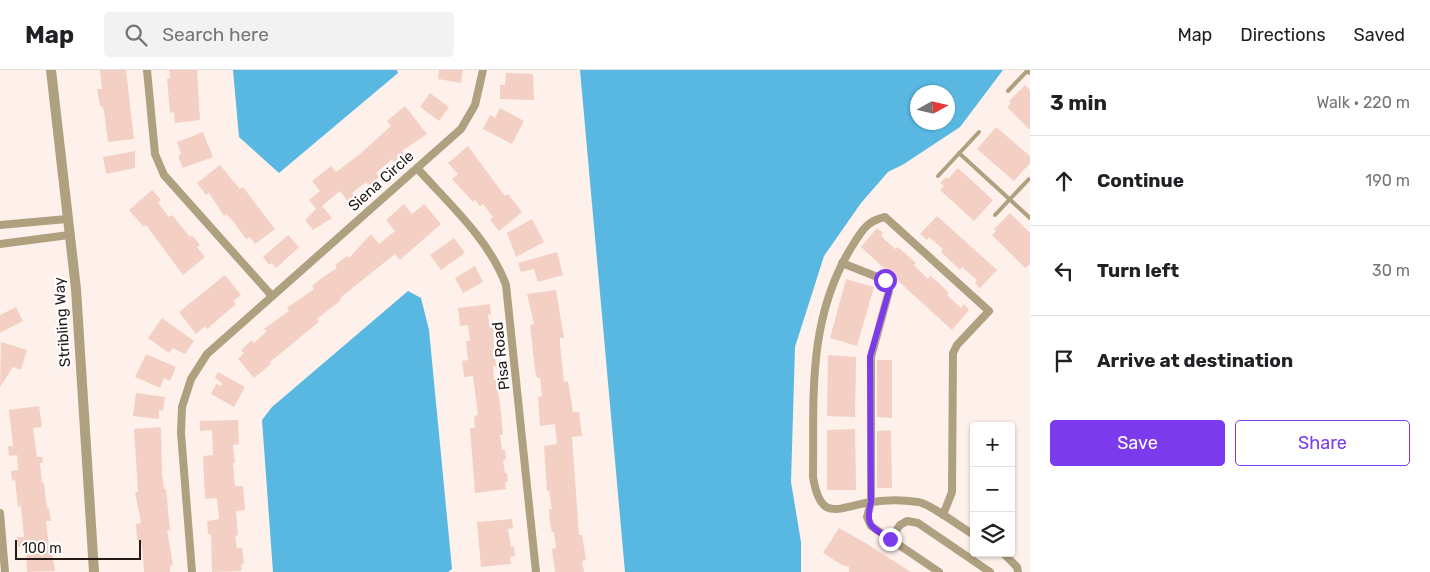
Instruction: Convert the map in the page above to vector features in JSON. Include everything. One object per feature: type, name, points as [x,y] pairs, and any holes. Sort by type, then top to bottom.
[{"type":"street","name":"Stribling Way","points":[[51,70],[76,289],[94,572]]},
{"type":"street","points":[[147,70],[156,154],[164,175],[272,296]]},
{"type":"street","name":"Siena Circle","points":[[192,572],[181,433],[182,408],[191,379],[207,354],[461,128],[475,105],[483,70]]},
{"type":"street","name":"Pisa Road","points":[[417,168],[486,247],[500,268],[506,284],[536,572]]},
{"type":"street","points":[[943,515],[952,492],[953,353],[957,345],[989,311],[885,216],[872,220],[865,225],[842,263],[823,310],[815,357],[813,478],[816,496],[825,507],[833,510],[851,508],[871,502],[920,502],[970,532]]},
{"type":"street","points":[[0,225],[67,219]]},
{"type":"street","points":[[0,244],[69,235]]},
{"type":"street","points":[[842,263],[885,280],[889,291],[870,357],[871,502],[868,516],[871,526],[939,572]]},
{"type":"street","points":[[0,513],[6,572]]},
{"type":"street","points":[[890,539],[900,525],[907,521],[918,523],[990,572]]},
{"type":"street","points":[[1006,557],[1017,567],[1018,572]]},
{"type":"lane","points":[[1008,91],[1027,71],[1030,73]]},
{"type":"lane","points":[[938,176],[979,132]]},
{"type":"lane","points":[[959,153],[1030,218]]},
{"type":"lane","points":[[995,215],[1029,179]]},
{"type":"water","points":[[233,70],[397,70],[398,73],[279,173],[239,137]]},
{"type":"water","points":[[580,70],[1003,70],[960,127],[904,164],[888,172],[861,203],[824,256],[795,347],[791,482],[801,542],[801,572],[625,572]]},
{"type":"water","points":[[408,291],[421,298],[429,330],[452,569],[448,572],[273,572],[262,420],[272,407]]},
{"type":"building","points":[[100,70],[126,70],[134,139],[108,142],[104,111],[102,106],[100,106],[97,89],[102,89]]},
{"type":"building","points":[[169,70],[197,70],[200,120],[175,123],[174,112],[170,113],[167,79],[170,78]]},
{"type":"building","points":[[439,70],[463,70],[461,83],[438,79]]},
{"type":"building","points":[[506,73],[533,74],[534,100],[500,99],[500,85],[505,85]]},
{"type":"building","points":[[1025,85],[1030,90],[1030,130],[1007,107],[1011,103],[1009,101]]},
{"type":"building","points":[[430,93],[449,107],[439,121],[420,107]]},
{"type":"building","points":[[405,106],[427,134],[402,151],[404,154],[394,162],[392,159],[376,173],[379,177],[368,185],[366,182],[352,193],[356,197],[349,203],[340,191],[322,206],[332,218],[313,230],[305,220],[316,209],[309,200],[320,191],[312,181],[331,166],[336,172],[360,154],[391,126],[387,121]]},
{"type":"building","points":[[500,108],[524,121],[512,144],[483,129],[490,115],[495,118]]},
{"type":"building","points":[[996,127],[1030,156],[1030,163],[1014,181],[977,149]]},
{"type":"building","points":[[203,132],[213,157],[183,168],[178,156],[181,154],[177,142]]},
{"type":"building","points":[[468,146],[505,196],[508,194],[522,212],[499,231],[490,220],[493,217],[483,204],[480,206],[475,200],[473,202],[452,179],[458,174],[448,163]]},
{"type":"building","points":[[135,151],[135,168],[106,174],[103,157]]},
{"type":"building","points":[[220,165],[240,189],[243,187],[275,229],[255,244],[250,237],[246,239],[226,214],[224,216],[209,193],[206,195],[197,183]]},
{"type":"building","points":[[958,168],[993,200],[974,221],[940,190],[944,186],[940,183],[946,177],[948,179]]},
{"type":"building","points":[[152,190],[161,200],[158,203],[169,217],[172,215],[190,237],[192,235],[200,245],[197,247],[205,257],[183,275],[146,225],[144,227],[129,210]]},
{"type":"building","points":[[404,204],[412,214],[424,204],[441,224],[400,260],[395,254],[340,298],[341,300],[317,319],[319,322],[270,362],[271,364],[254,378],[238,359],[244,353],[241,350],[252,340],[254,343],[267,331],[264,329],[289,311],[287,308],[314,289],[312,286],[337,268],[335,265],[347,256],[349,258],[371,234],[379,244],[395,231],[386,220]]},
{"type":"building","points":[[1010,213],[1030,233],[1030,264],[1025,268],[992,235],[996,231],[994,229]]},
{"type":"building","points":[[937,216],[997,270],[980,288],[975,283],[977,280],[962,267],[960,270],[941,252],[943,249],[929,237],[927,240],[920,234]]},
{"type":"building","points":[[532,219],[544,242],[516,257],[507,233]]},
{"type":"building","points":[[877,228],[883,233],[881,236],[895,249],[898,247],[916,263],[914,265],[928,279],[930,276],[949,293],[947,295],[961,308],[964,304],[969,310],[952,330],[861,247]]},
{"type":"building","points":[[288,235],[299,247],[276,268],[272,263],[269,265],[263,257]]},
{"type":"building","points":[[454,238],[465,253],[441,270],[430,255]]},
{"type":"building","points":[[557,252],[563,275],[538,282],[534,269],[521,272],[518,263]]},
{"type":"building","points":[[475,266],[483,282],[463,293],[455,278]]},
{"type":"building","points":[[225,275],[241,295],[233,301],[236,304],[207,329],[205,326],[196,334],[179,312]]},
{"type":"building","points":[[846,279],[874,287],[857,346],[830,338]]},
{"type":"building","points":[[556,290],[564,338],[560,338],[560,344],[564,382],[568,381],[573,412],[579,412],[582,436],[572,437],[579,535],[582,535],[586,560],[582,561],[584,572],[555,572],[552,549],[556,548],[554,532],[552,532],[550,524],[549,509],[552,509],[549,491],[547,491],[544,446],[557,444],[555,424],[540,426],[538,397],[542,396],[540,378],[537,378],[535,370],[530,325],[534,324],[527,294]]},
{"type":"building","points":[[490,304],[491,314],[488,315],[490,328],[493,328],[496,366],[493,366],[494,380],[496,380],[500,403],[503,435],[500,435],[502,450],[505,450],[506,459],[503,460],[508,482],[505,482],[506,489],[475,493],[470,428],[475,428],[474,416],[478,415],[473,376],[464,377],[462,361],[468,360],[466,341],[470,341],[468,325],[460,326],[458,308]]},
{"type":"building","points":[[16,307],[23,321],[0,333],[0,315]]},
{"type":"building","points":[[162,318],[194,341],[185,354],[173,348],[169,353],[148,338]]},
{"type":"building","points":[[1,342],[27,350],[21,370],[13,367],[0,387]]},
{"type":"building","points":[[146,354],[176,367],[170,381],[164,378],[160,388],[135,377]]},
{"type":"building","points":[[828,355],[856,357],[855,417],[827,416]]},
{"type":"building","points":[[877,360],[892,360],[892,418],[877,417]]},
{"type":"building","points":[[218,372],[245,387],[234,407],[211,394],[216,384],[221,386],[222,383],[215,378]]},
{"type":"building","points":[[136,393],[165,397],[163,411],[159,410],[159,419],[133,416]]},
{"type":"building","points":[[39,406],[42,427],[33,428],[37,457],[42,457],[43,463],[40,463],[42,483],[44,483],[47,508],[49,508],[51,521],[46,521],[49,547],[51,547],[55,571],[27,572],[26,546],[18,547],[17,537],[24,537],[21,506],[18,507],[15,480],[12,481],[11,471],[18,470],[17,455],[9,456],[8,446],[13,446],[9,410]]},
{"type":"building","points":[[238,420],[239,444],[233,445],[235,463],[233,463],[235,486],[243,486],[245,510],[236,511],[238,535],[235,536],[237,548],[242,548],[244,564],[241,565],[242,571],[212,572],[211,534],[208,534],[207,521],[219,519],[217,498],[205,499],[203,456],[213,455],[212,430],[200,431],[200,421]]},
{"type":"building","points":[[161,427],[162,473],[164,489],[166,489],[170,530],[167,530],[173,565],[170,566],[170,572],[144,572],[142,546],[140,540],[137,540],[136,524],[141,523],[135,492],[138,492],[134,429]]},
{"type":"building","points":[[855,429],[856,490],[827,490],[827,430]]},
{"type":"building","points":[[891,430],[892,488],[877,488],[877,431]]},
{"type":"building","points":[[512,519],[513,528],[508,529],[511,547],[514,547],[515,556],[510,557],[511,564],[481,567],[477,522]]},
{"type":"building","points":[[839,528],[911,572],[849,572],[849,567],[842,565],[823,553]]},
{"type":"route","points":[[885,280],[889,291],[870,357],[871,502],[868,516],[871,526],[890,539]]}]
